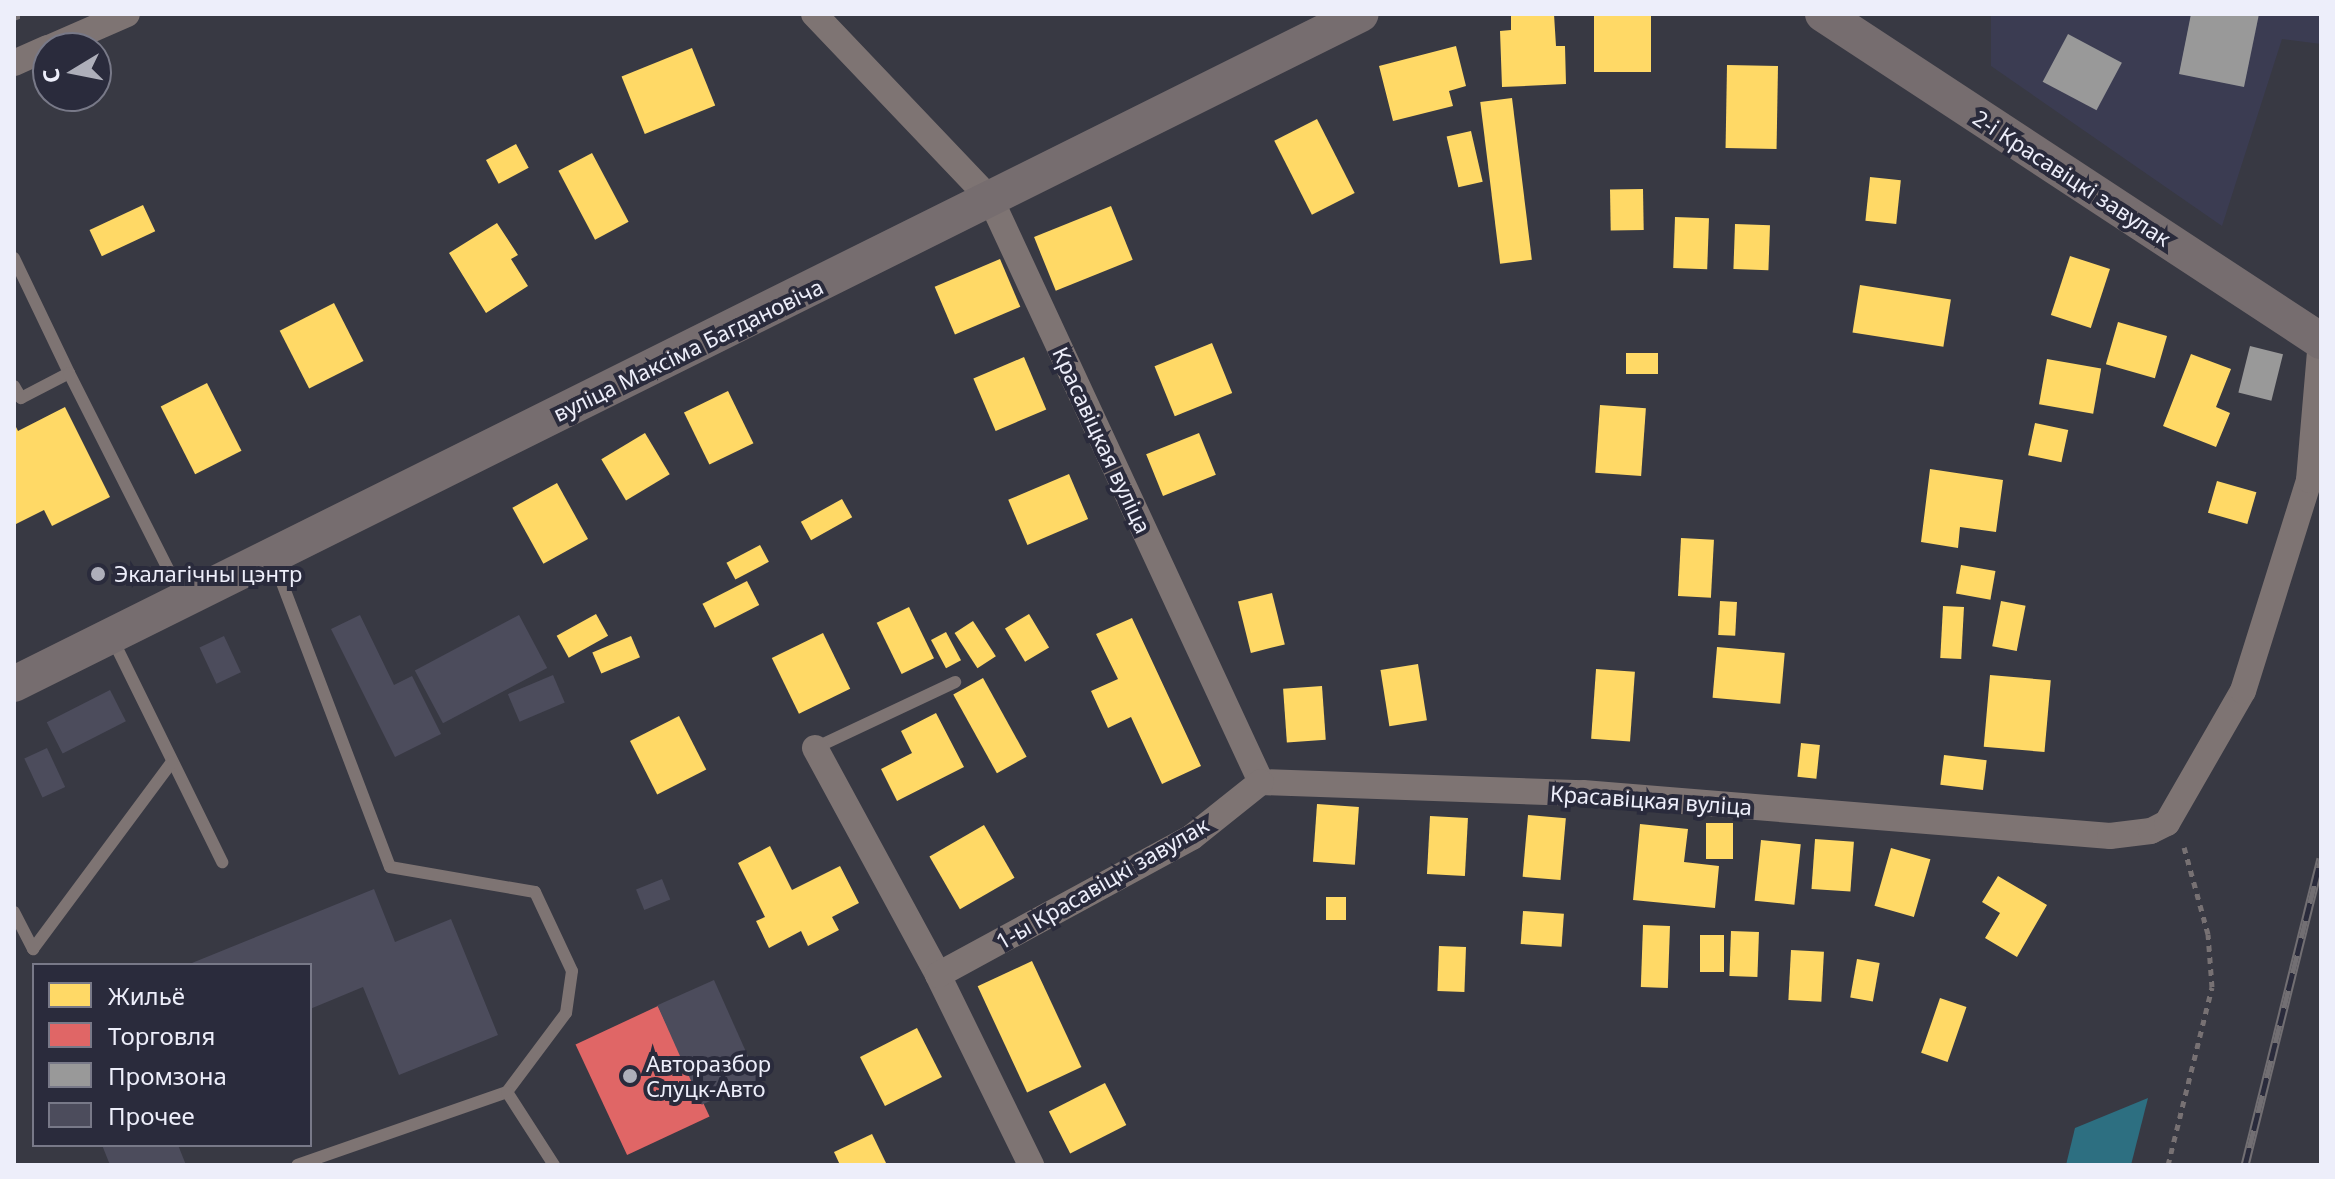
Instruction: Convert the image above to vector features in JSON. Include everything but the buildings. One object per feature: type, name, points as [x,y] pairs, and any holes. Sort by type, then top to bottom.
[{"type":"main road","name":"вуліца Максіма Багдановіча","points":[[14,684],[1361,14]]},
{"type":"main road","name":"2-і Красавіцкі завулак","points":[[1823,14],[2321,341]]},
{"type":"street","points":[[85,32],[127,14]]},
{"type":"street","name":"Красавіцкая вуліца","points":[[814,14],[991,200],[1261,782],[1583,793],[2110,836],[2151,831],[2167,823]]},
{"type":"street","points":[[2167,823],[2243,691],[2248,676],[2309,480],[2321,341]]},
{"type":"street","points":[[815,748],[938,975],[1031,1165]]},
{"type":"street","name":"1-ы Красавіцкі завулак","points":[[938,975],[1192,837],[1261,782]]},
{"type":"lane","points":[[14,258],[183,600]]},
{"type":"lane","points":[[14,386],[21,398],[69,373]]},
{"type":"lane","points":[[272,556],[390,867],[535,892],[572,971],[566,1013],[507,1092],[297,1165]]},
{"type":"lane","points":[[110,636],[222,862]]},
{"type":"lane","points":[[815,748],[955,682]]},
{"type":"lane","points":[[14,912],[33,949],[172,762]]},
{"type":"lane","points":[[507,1092],[554,1165]]},
{"type":"path","points":[[14,18],[24,14]]},
{"type":"path","points":[[2167,823],[2182,842],[2197,888],[2208,934],[2212,987],[2168,1165]]},
{"type":"shaded area","points":[[1991,14],[2321,14],[2321,44],[2282,39],[2222,226],[1991,66]]},
{"type":"shaded area","points":[[2148,1098],[2131,1165],[2066,1165],[2075,1128]]},
{"type":"railway","points":[[2245,1165],[2321,858]]},
{"type":"place","name":"Экалагічны цэнтр","points":[[98,574]]},
{"type":"place","name":"Авторазбор Слуцк-Авто","points":[[630,1076]]}]
